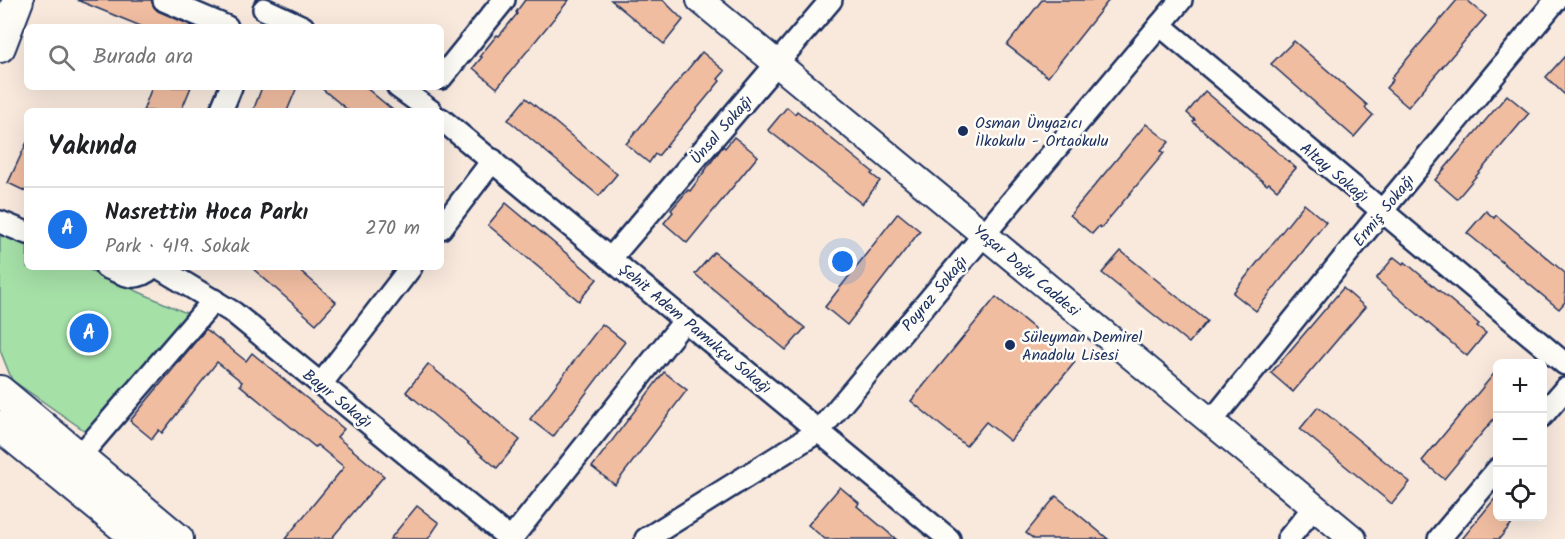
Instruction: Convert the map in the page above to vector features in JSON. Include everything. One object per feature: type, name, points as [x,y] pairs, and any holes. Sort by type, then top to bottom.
[{"type":"main road","points":[[0,47],[18,0]]},
{"type":"main road","points":[[0,391],[178,539]]},
{"type":"main road","points":[[0,426],[138,539]]},
{"type":"street","points":[[164,0],[220,24]]},
{"type":"street","points":[[444,74],[504,0]]},
{"type":"street","name":"Yaşar Doğu Caddesi","points":[[700,0],[1353,539]]},
{"type":"street","name":"Ünsal Sokağı","points":[[611,258],[831,0]]},
{"type":"street","name":"Poyraz Sokağı","points":[[646,539],[819,431],[1181,0]]},
{"type":"street","name":"Ermiş Sokağı","points":[[1211,422],[1382,211],[1558,6]]},
{"type":"street","points":[[263,12],[295,24]]},
{"type":"street","name":"Altay Sokağı","points":[[1160,25],[1565,364]]},
{"type":"street","points":[[222,108],[230,90]]},
{"type":"street","points":[[405,90],[429,100]]},
{"type":"street","name":"Şehit Adem Pamukçu Sokağı","points":[[444,121],[949,539]]},
{"type":"street","points":[[444,224],[493,160]]},
{"type":"street","points":[[0,222],[24,232]]},
{"type":"street","name":"Bayır Sokağı","points":[[113,270],[129,277],[152,270],[214,300],[234,313],[510,539]]},
{"type":"street","points":[[321,384],[409,270]]},
{"type":"street","points":[[79,457],[214,300]]},
{"type":"street","points":[[510,539],[685,320]]},
{"type":"street","points":[[1545,413],[1565,389]]},
{"type":"street","points":[[1439,539],[1493,475]]},
{"type":"street","points":[[1288,539],[1314,507]]},
{"type":"green space","points":[[0,230],[24,241],[24,270],[90,270],[193,316],[91,435],[12,380],[0,350]]},
{"type":"building","points":[[77,0],[151,0],[158,11],[188,24],[136,24]]},
{"type":"building","points":[[525,0],[569,0],[497,88],[473,68],[497,35],[499,36],[517,14],[516,12]]},
{"type":"building","points":[[611,0],[663,0],[683,20],[664,44]]},
{"type":"building","points":[[1042,0],[1109,0],[1048,77],[1007,45]]},
{"type":"building","points":[[1457,0],[1467,0],[1486,16],[1408,107],[1386,88],[1393,80],[1391,78]]},
{"type":"building","points":[[1294,41],[1367,105],[1365,108],[1373,115],[1354,137],[1271,64]]},
{"type":"building","points":[[702,52],[725,71],[718,79],[720,81],[658,156],[655,154],[649,163],[626,144]]},
{"type":"building","points":[[1565,56],[1565,95],[1546,77]]},
{"type":"building","points":[[151,90],[190,90],[182,108],[144,108]]},
{"type":"building","points":[[261,90],[296,90],[288,108],[254,108]]},
{"type":"building","points":[[324,90],[369,90],[390,108],[345,108]]},
{"type":"building","points":[[1205,91],[1296,168],[1277,190],[1269,183],[1267,185],[1193,122],[1195,120],[1187,113]]},
{"type":"building","points":[[1507,95],[1529,113],[1457,199],[1435,180]]},
{"type":"building","points":[[526,98],[617,174],[599,196],[508,120]]},
{"type":"building","points":[[787,107],[795,114],[797,111],[873,172],[871,174],[880,181],[862,204],[768,130]]},
{"type":"building","points":[[1146,124],[1169,142],[1161,151],[1164,153],[1101,228],[1099,226],[1092,234],[1070,215]]},
{"type":"building","points":[[734,137],[758,156],[687,243],[664,223],[673,212],[671,210],[688,190],[690,191],[723,146],[725,148]]},
{"type":"building","points":[[24,148],[24,191],[8,183]]},
{"type":"building","points":[[506,203],[597,279],[579,301],[488,225]]},
{"type":"building","points":[[1304,204],[1326,222],[1256,311],[1233,293]]},
{"type":"building","points":[[1486,211],[1494,218],[1496,215],[1565,273],[1565,302],[1559,309],[1467,233]]},
{"type":"building","points":[[898,213],[920,231],[847,325],[825,307]]},
{"type":"building","points":[[1121,251],[1207,321],[1189,343],[1102,273]]},
{"type":"building","points":[[714,252],[805,328],[786,350],[695,274]]},
{"type":"building","points":[[1394,257],[1403,264],[1405,262],[1479,324],[1477,326],[1486,333],[1467,356],[1376,279]]},
{"type":"building","points":[[254,270],[299,270],[336,302],[316,324]]},
{"type":"building","points":[[1343,288],[1365,307],[1293,392],[1271,373]]},
{"type":"building","points":[[996,297],[1075,362],[1010,441],[986,422],[966,446],[911,401]]},
{"type":"building","points":[[602,324],[625,342],[553,437],[530,419]]},
{"type":"building","points":[[206,329],[246,361],[252,353],[344,429],[337,437],[384,476],[331,539],[285,539],[344,467],[317,445],[315,447],[269,409],[240,385],[242,382],[217,362],[162,433],[159,430],[152,439],[130,421]]},
{"type":"building","points":[[428,364],[520,440],[497,468],[406,392]]},
{"type":"building","points":[[664,372],[687,390],[615,485],[592,467]]},
{"type":"building","points":[[1493,375],[1493,420],[1444,479],[1422,461]]},
{"type":"building","points":[[1318,407],[1410,482],[1392,504],[1300,429]]},
{"type":"building","points":[[840,487],[859,503],[857,506],[896,539],[825,539],[808,525]]},
{"type":"building","points":[[1056,496],[1108,539],[1034,539],[1026,533]]},
{"type":"building","points":[[1493,501],[1493,521],[1514,521],[1499,539],[1462,539]]},
{"type":"building","points":[[417,506],[439,523],[428,539],[390,539]]},
{"type":"place","name":"Osman Ünyazıcı İlkokulu - Ortaokulu","points":[[963,131]]},
{"type":"place","name":"Nasrettin Hoca Parkı","points":[[89,333]]},
{"type":"place","name":"Süleyman Demirel Anadolu Lisesi","points":[[1010,345]]}]
